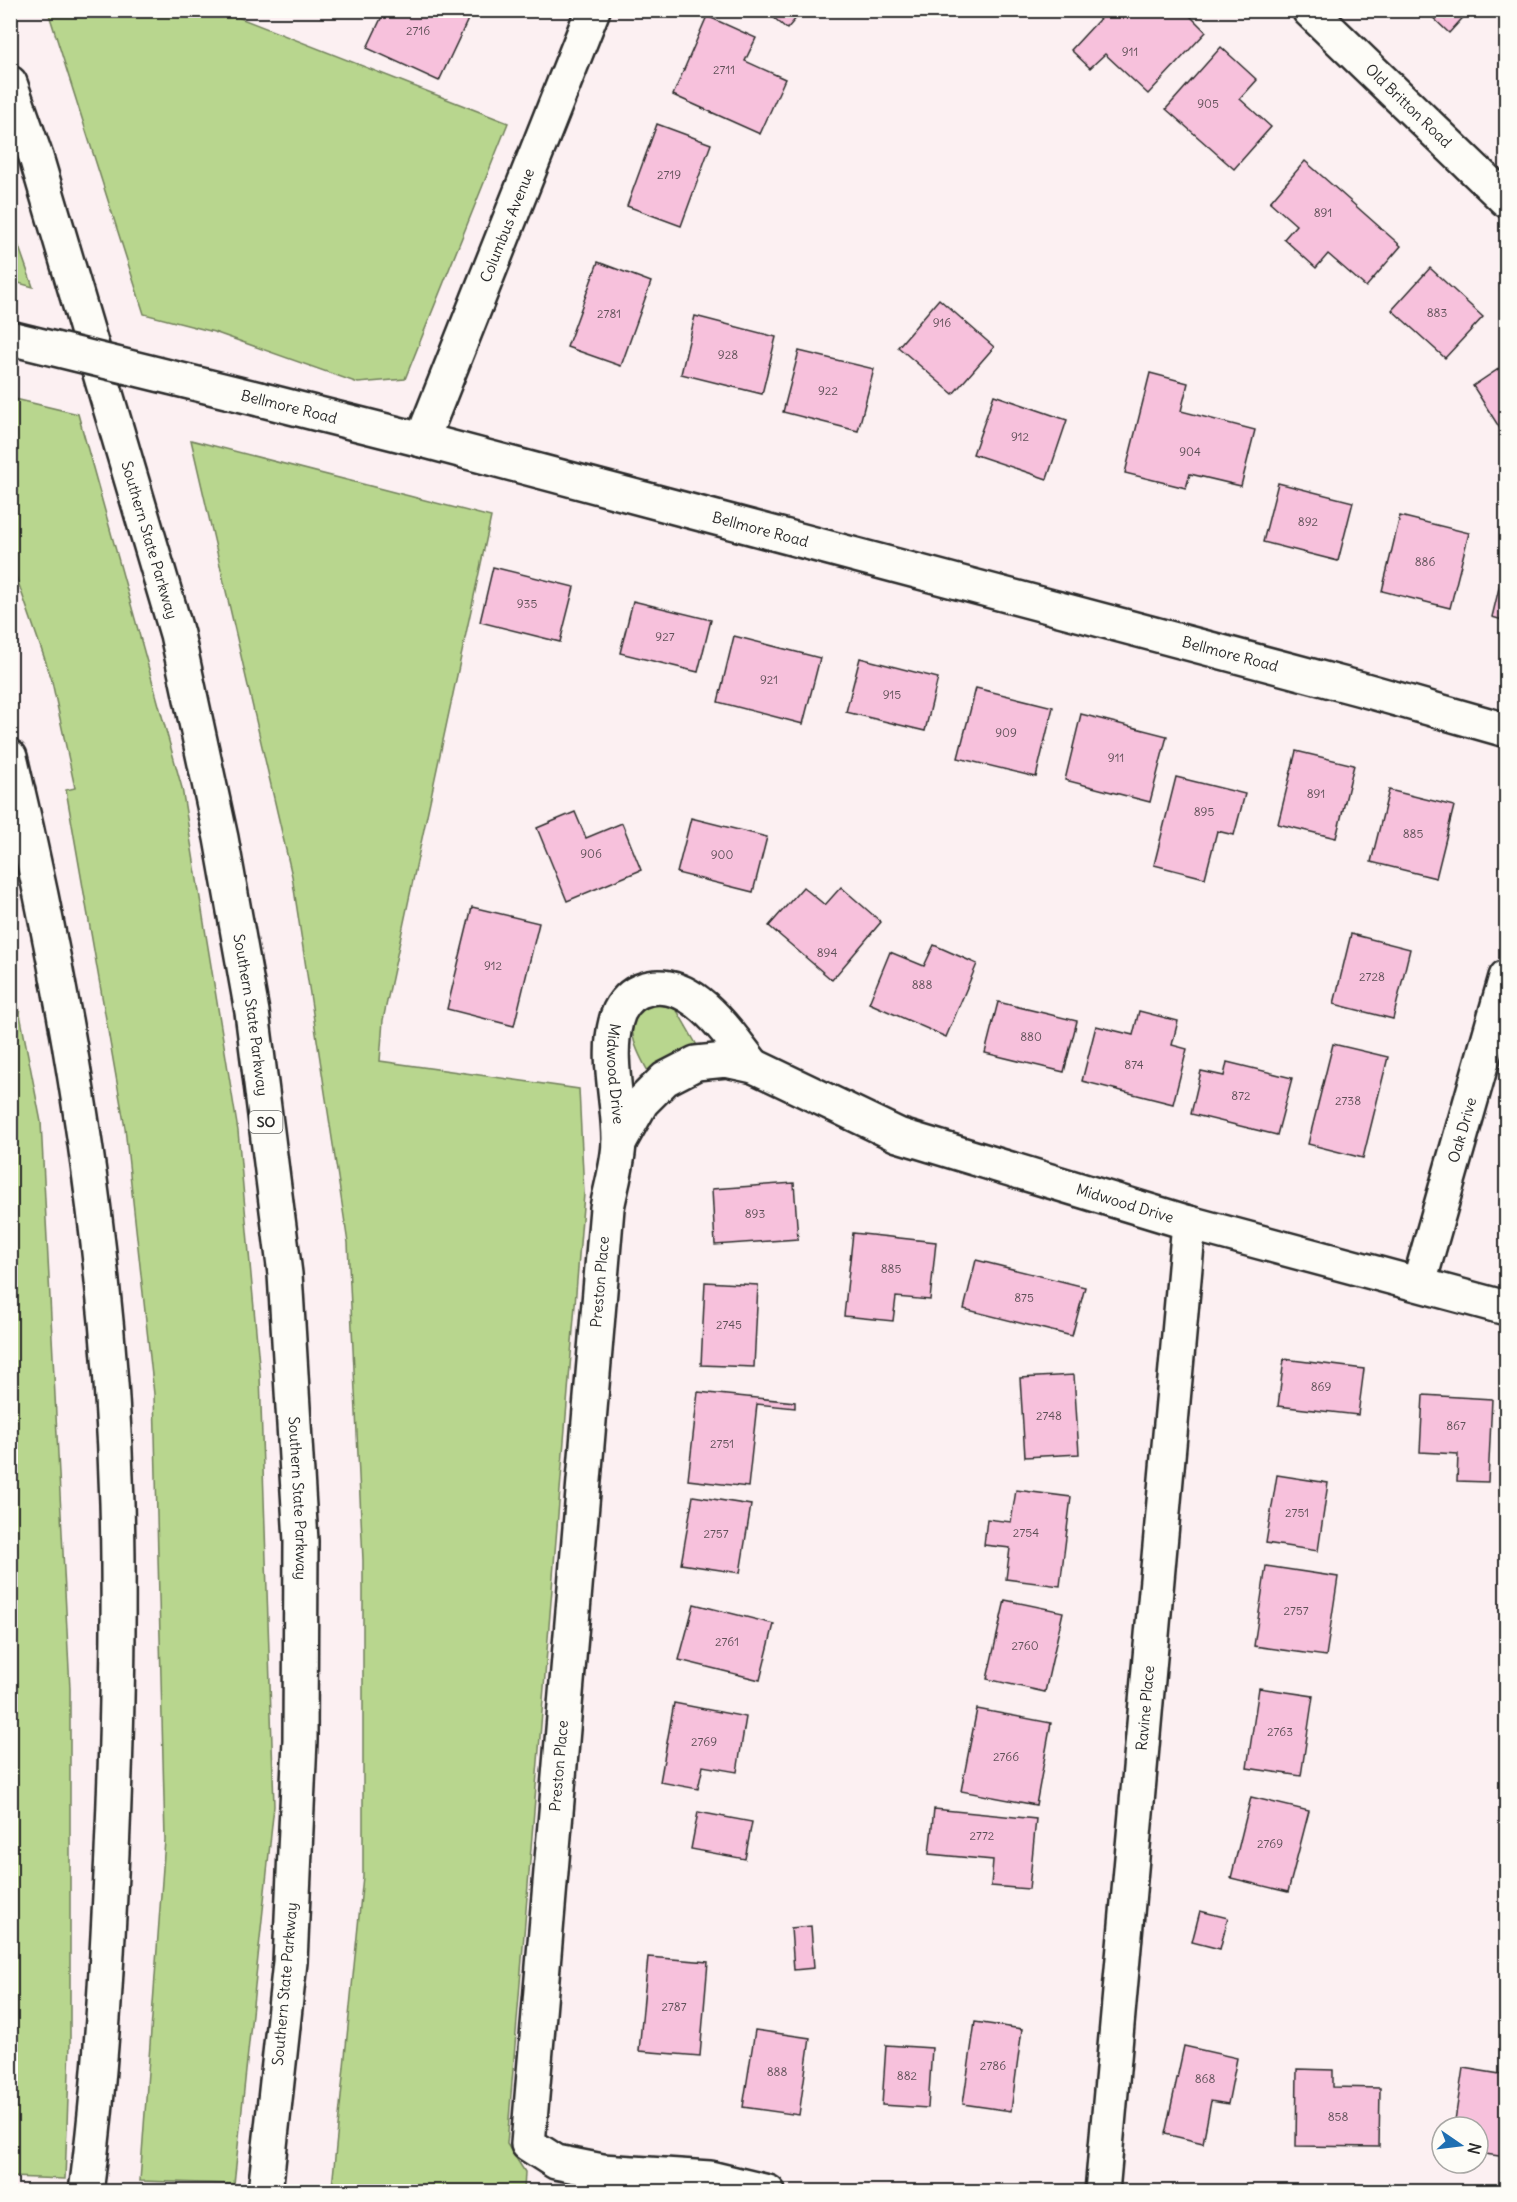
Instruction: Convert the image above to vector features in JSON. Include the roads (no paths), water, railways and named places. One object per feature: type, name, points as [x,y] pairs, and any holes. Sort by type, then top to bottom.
[{"type":"main road","name":"Columbus Avenue","points":[[422,440],[594,10]]},
{"type":"main road","name":"Old Britton Road","points":[[1309,10],[1506,200]]},
{"type":"main road","name":"Southern State Parkway","points":[[10,83],[40,169],[177,634],[221,838],[252,1012],[285,1274],[301,1541],[300,1740],[290,1962],[265,2192]]},
{"type":"main road","name":"Bellmore Road","points":[[10,338],[422,440],[1365,690],[1506,730]]},
{"type":"main road","points":[[10,758],[66,1021],[84,1139],[106,1327],[117,1502],[117,1734],[108,1954],[86,2192]]},
{"type":"main road","name":"Oak Drive","points":[[1419,1283],[1506,977]]},
{"type":"main road","name":"Midwood Drive","points":[[619,1143],[613,1043],[616,1021],[622,1006],[632,994],[648,987],[669,988],[689,996],[710,1013],[754,1066]]},
{"type":"main road","name":"Midwood Drive","points":[[619,1143],[642,1102],[665,1078],[696,1064],[726,1060],[754,1066],[898,1135],[1189,1223],[1506,1308]]},
{"type":"main road","name":"Preston Place","points":[[619,1143],[607,1208],[528,2144],[556,2162],[602,2171],[710,2178],[768,2192]]},
{"type":"main road","name":"Ravine Place","points":[[1102,2192],[1189,1223]]}]
